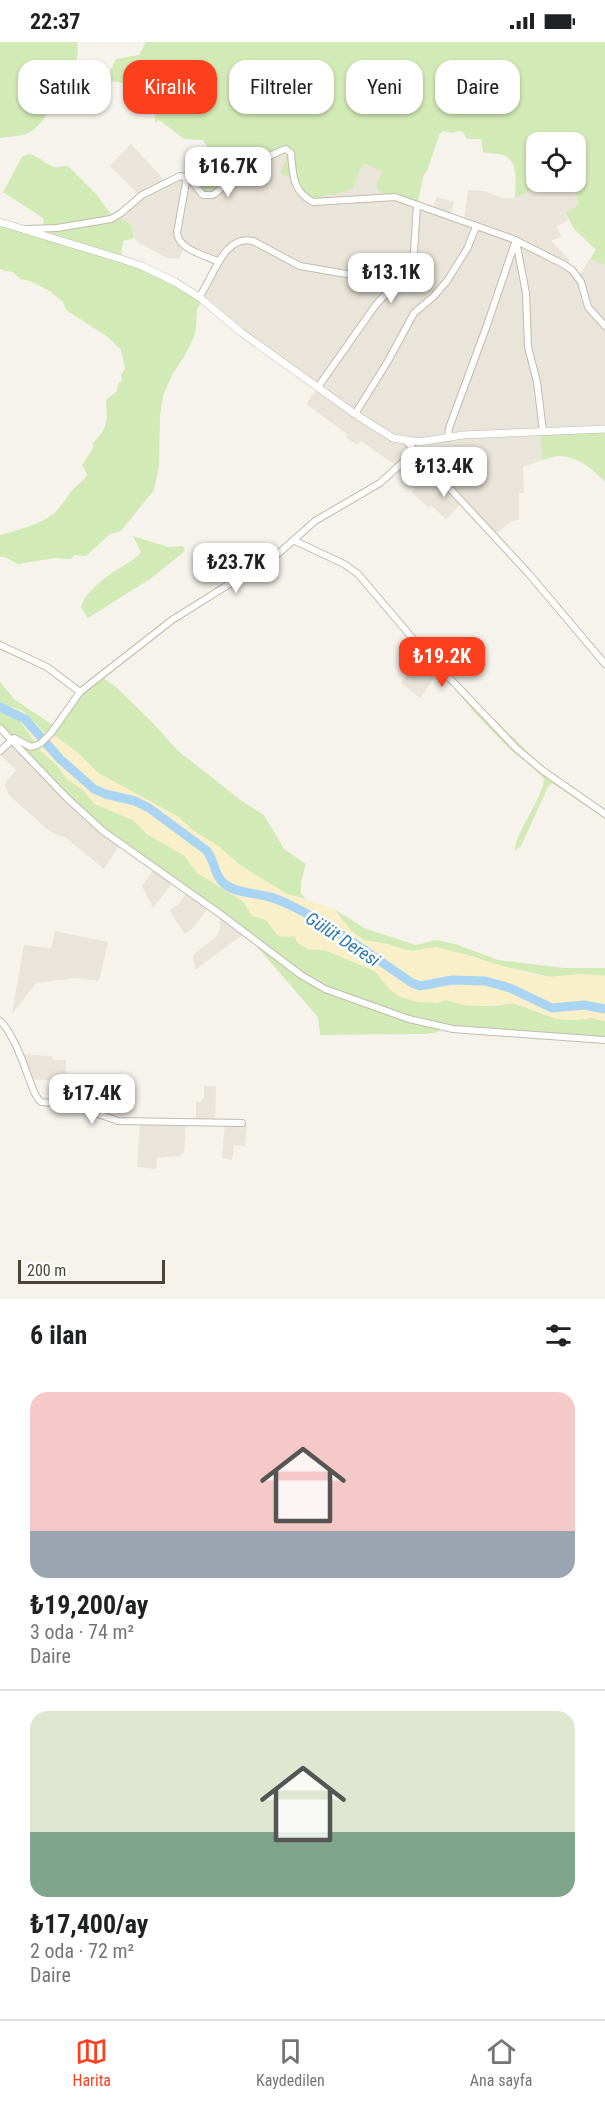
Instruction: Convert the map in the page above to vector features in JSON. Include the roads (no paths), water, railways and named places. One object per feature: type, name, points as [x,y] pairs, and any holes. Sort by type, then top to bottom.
[{"type":"street","points":[[187,176],[203,195],[210,196],[216,194],[233,176],[272,157],[280,150],[286,149],[291,153],[295,186],[304,197],[313,202],[390,196],[516,240],[563,264],[572,270],[581,282],[588,308],[605,326]]},
{"type":"street","points":[[27,229],[57,228],[111,219],[142,195],[177,177],[187,176]]},
{"type":"street","points":[[187,176],[177,233],[178,239],[185,247],[219,262]]},
{"type":"street","points":[[318,387],[375,306],[399,279],[412,259],[416,242],[417,205]]},
{"type":"street","points":[[0,222],[142,266],[167,278],[199,297],[242,333],[384,434],[406,441],[419,442],[543,431],[605,429]]},
{"type":"street","points":[[355,414],[414,313],[447,281],[467,249],[477,227]]},
{"type":"street","points":[[199,297],[219,262],[236,243],[249,240],[300,266],[358,276],[389,289]]},
{"type":"street","points":[[516,240],[525,284],[528,347],[537,382],[543,431]]},
{"type":"street","points":[[448,438],[452,418],[516,240]]},
{"type":"street","points":[[406,441],[529,574],[605,664]]},
{"type":"street","points":[[0,751],[11,740],[18,739],[31,747],[40,744],[51,733],[80,692],[172,620],[279,553],[315,521],[380,483],[414,452]]},
{"type":"street","points":[[295,541],[344,564],[358,574],[420,648],[516,748],[542,770],[605,814]]},
{"type":"street","points":[[0,645],[47,668],[80,692]]},
{"type":"street","points":[[0,728],[67,798],[104,831],[301,975],[325,989],[409,1018],[453,1029],[605,1040]]},
{"type":"street","points":[[0,1021],[6,1028],[22,1060],[34,1093],[41,1102],[73,1105],[118,1121],[242,1123]]},
{"type":"waterway","name":"Gülüt Deresi","points":[[0,707],[25,719],[60,759],[94,789],[135,801],[149,808],[206,850],[219,877],[230,888],[276,899],[308,914],[412,983],[420,986],[452,980],[485,981],[510,988],[552,1008],[584,1005],[605,1009]]}]
